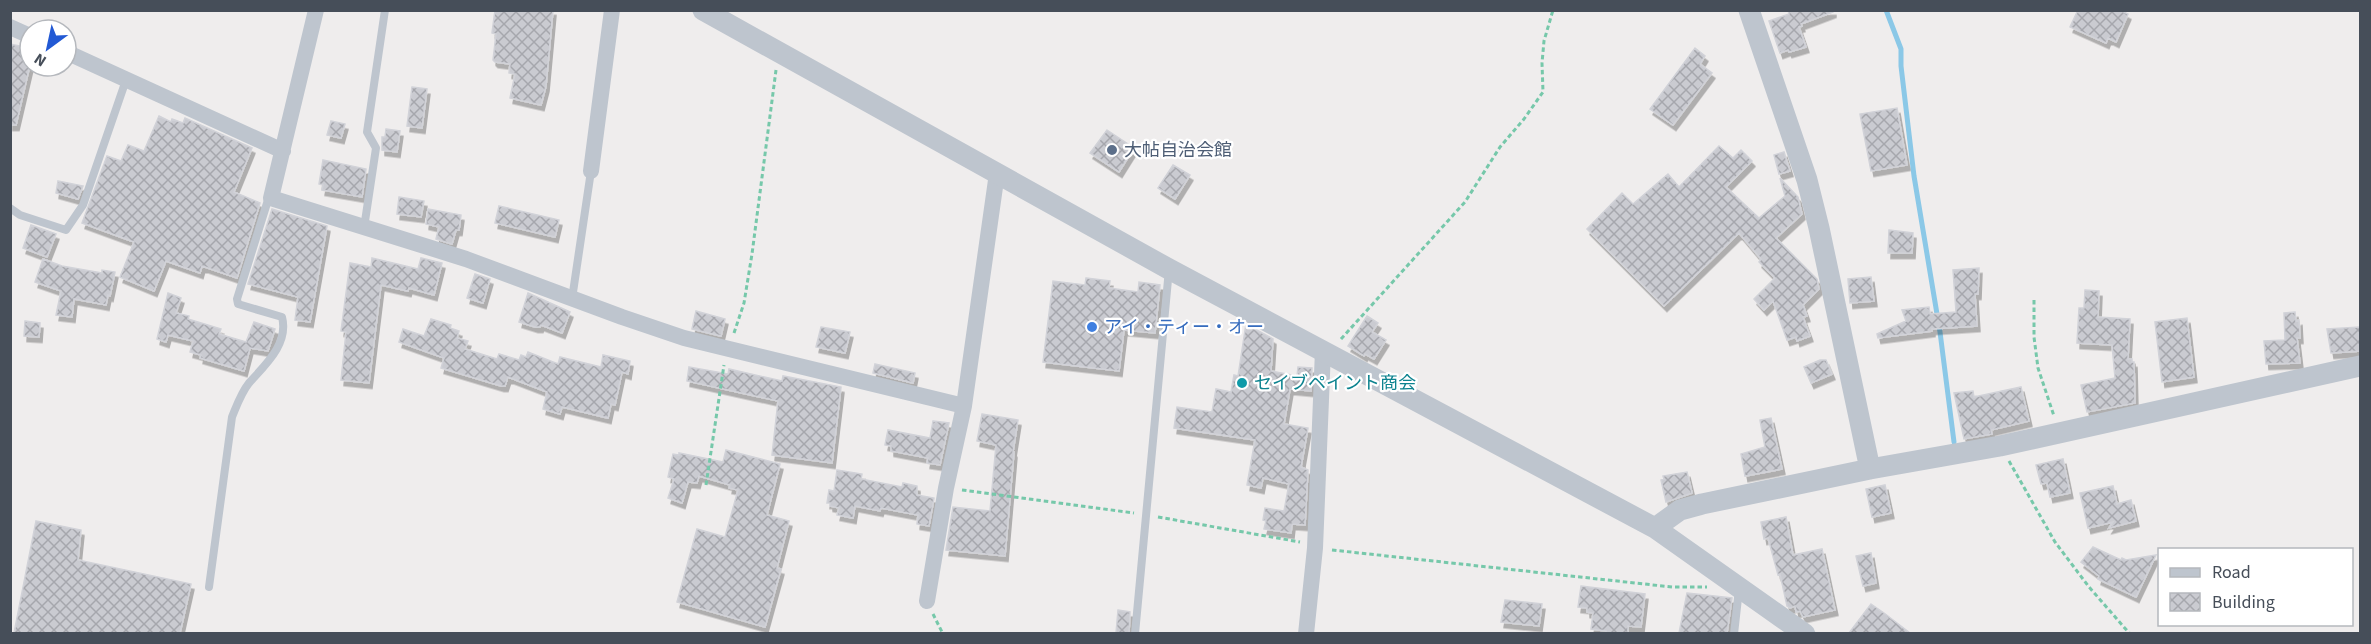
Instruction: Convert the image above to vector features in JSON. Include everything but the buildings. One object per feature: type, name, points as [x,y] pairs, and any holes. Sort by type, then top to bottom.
[{"type":"street","points":[[316,10],[271,198],[466,259],[663,331],[729,351],[964,406]]},
{"type":"street","points":[[591,171],[612,10]]},
{"type":"street","points":[[703,10],[1169,269],[1655,528],[1805,633]]},
{"type":"street","points":[[1749,10],[1807,180],[1870,469]]},
{"type":"street","points":[[78,58],[283,151]]},
{"type":"street","points":[[927,601],[946,488],[964,406],[997,173]]},
{"type":"street","points":[[1306,633],[1315,546],[1326,351]]},
{"type":"street","points":[[1655,528],[1680,510],[1870,469],[2000,446],[2361,366]]},
{"type":"lane","points":[[364,228],[376,148],[367,132],[385,10]]},
{"type":"lane","points":[[10,208],[20,215],[66,230],[83,205],[126,80]]},
{"type":"lane","points":[[572,299],[591,171]]},
{"type":"lane","points":[[209,587],[232,417],[239,399],[249,384],[274,355],[284,321],[282,317],[238,304],[237,299],[268,200],[271,198]]},
{"type":"lane","points":[[1135,633],[1169,269]]},
{"type":"lane","points":[[1734,633],[1740,587]]},
{"type":"path","points":[[1326,351],[1465,202],[1500,147],[1543,92],[1544,41],[1553,10]]},
{"type":"path","points":[[706,485],[722,371],[744,303],[778,52]]},
{"type":"path","points":[[2034,300],[2034,336],[2038,368],[2059,433]]},
{"type":"path","points":[[2000,446],[2055,542],[2089,587],[2130,633]]},
{"type":"path","points":[[946,488],[1145,514],[1315,546],[1672,587],[1740,587]]},
{"type":"waterway","points":[[1886,10],[1901,49],[1914,176],[1940,332],[1954,442]]},
{"type":"place","name":"大帖自治会館","points":[[1112,150]]},
{"type":"place","name":"アイ・ティー・オー","points":[[1092,327]]},
{"type":"place","name":"セイブペイント商会","points":[[1242,383]]}]
